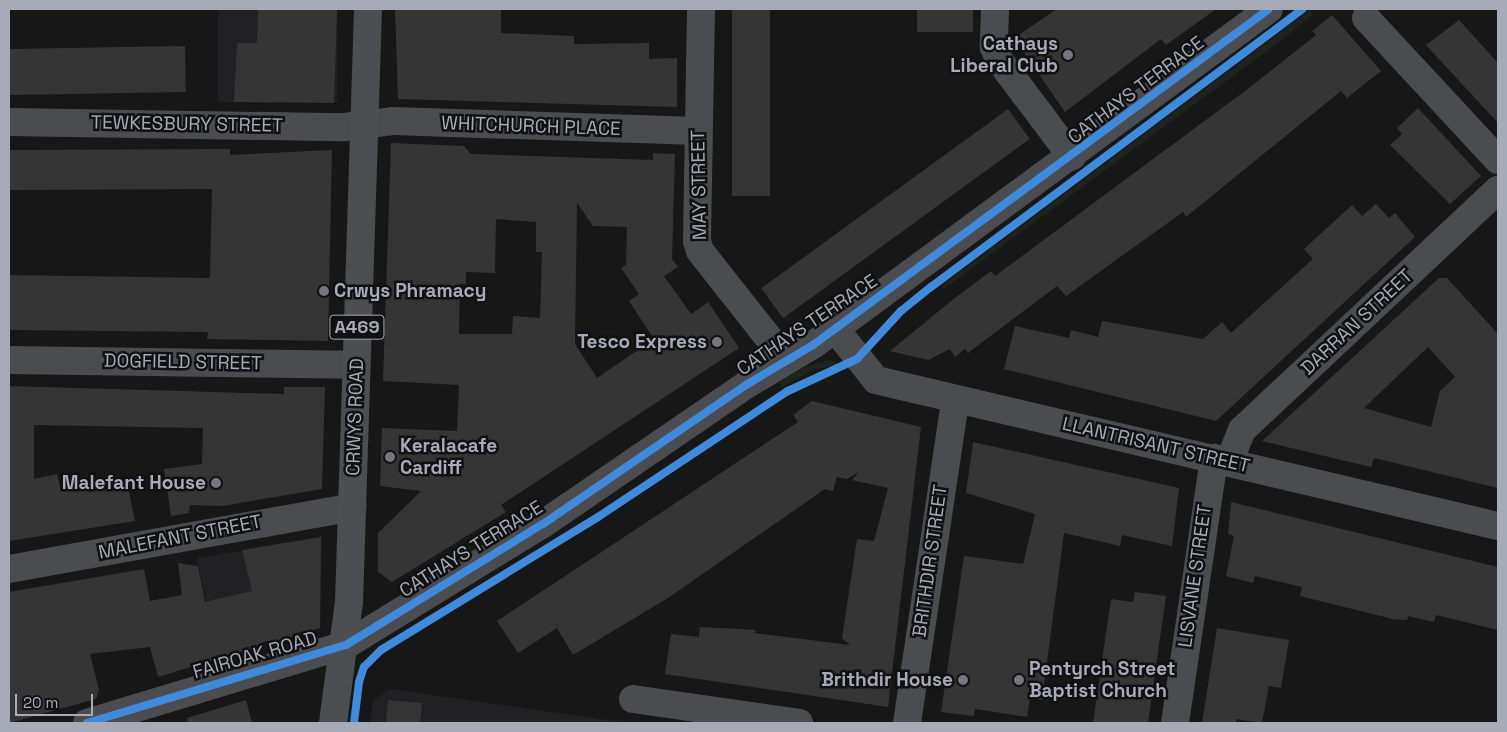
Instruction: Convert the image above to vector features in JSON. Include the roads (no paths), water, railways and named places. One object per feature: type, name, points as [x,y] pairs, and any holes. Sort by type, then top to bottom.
[{"type":"main road","name":"CRWYS ROAD","points":[[346,645],[368,9]]},
{"type":"main road","name":"A469","points":[[333,723],[346,645]]},
{"type":"street","name":"MAY STREET","points":[[701,9],[698,131],[700,251],[787,360]]},
{"type":"street","points":[[995,9],[994,47],[999,60],[1072,157]]},
{"type":"street","name":"CATHAYS TERRACE","points":[[346,645],[543,524],[787,360],[836,330],[1270,9]]},
{"type":"street","points":[[1366,18],[1498,160]]},
{"type":"street","name":"TEWKESBURY STREET","points":[[9,122],[364,124]]},
{"type":"street","name":"WHITCHURCH PLACE","points":[[364,124],[698,131]]},
{"type":"street","name":"DARRAN STREET","points":[[1221,460],[1237,435],[1498,190]]},
{"type":"street","name":"LLANTRISANT STREET","points":[[836,330],[876,380],[1498,526]]},
{"type":"street","name":"DOGFIELD STREET","points":[[9,360],[356,365]]},
{"type":"street","name":"BRITHDIR STREET","points":[[907,723],[955,400]]},
{"type":"street","name":"LISVANE STREET","points":[[1175,723],[1221,460]]},
{"type":"street","name":"MALEFANT STREET","points":[[9,569],[352,507]]},
{"type":"street","name":"FAIROAK ROAD","points":[[87,723],[346,645]]},
{"type":"street","points":[[633,698],[662,713],[799,723]]},
{"type":"place","name":"Cathays Liberal Club","points":[[1068,55]]},
{"type":"place","name":"Crwys Phramacy","points":[[324,291]]},
{"type":"place","name":"Tesco Express","points":[[717,342]]},
{"type":"place","name":"Keralacafe Cardiff","points":[[390,457]]},
{"type":"place","name":"Malefant House","points":[[216,483]]},
{"type":"place","name":"Brithdir House","points":[[963,680]]},
{"type":"place","name":"Pentyrch Street Baptist Church","points":[[1019,680]]}]
